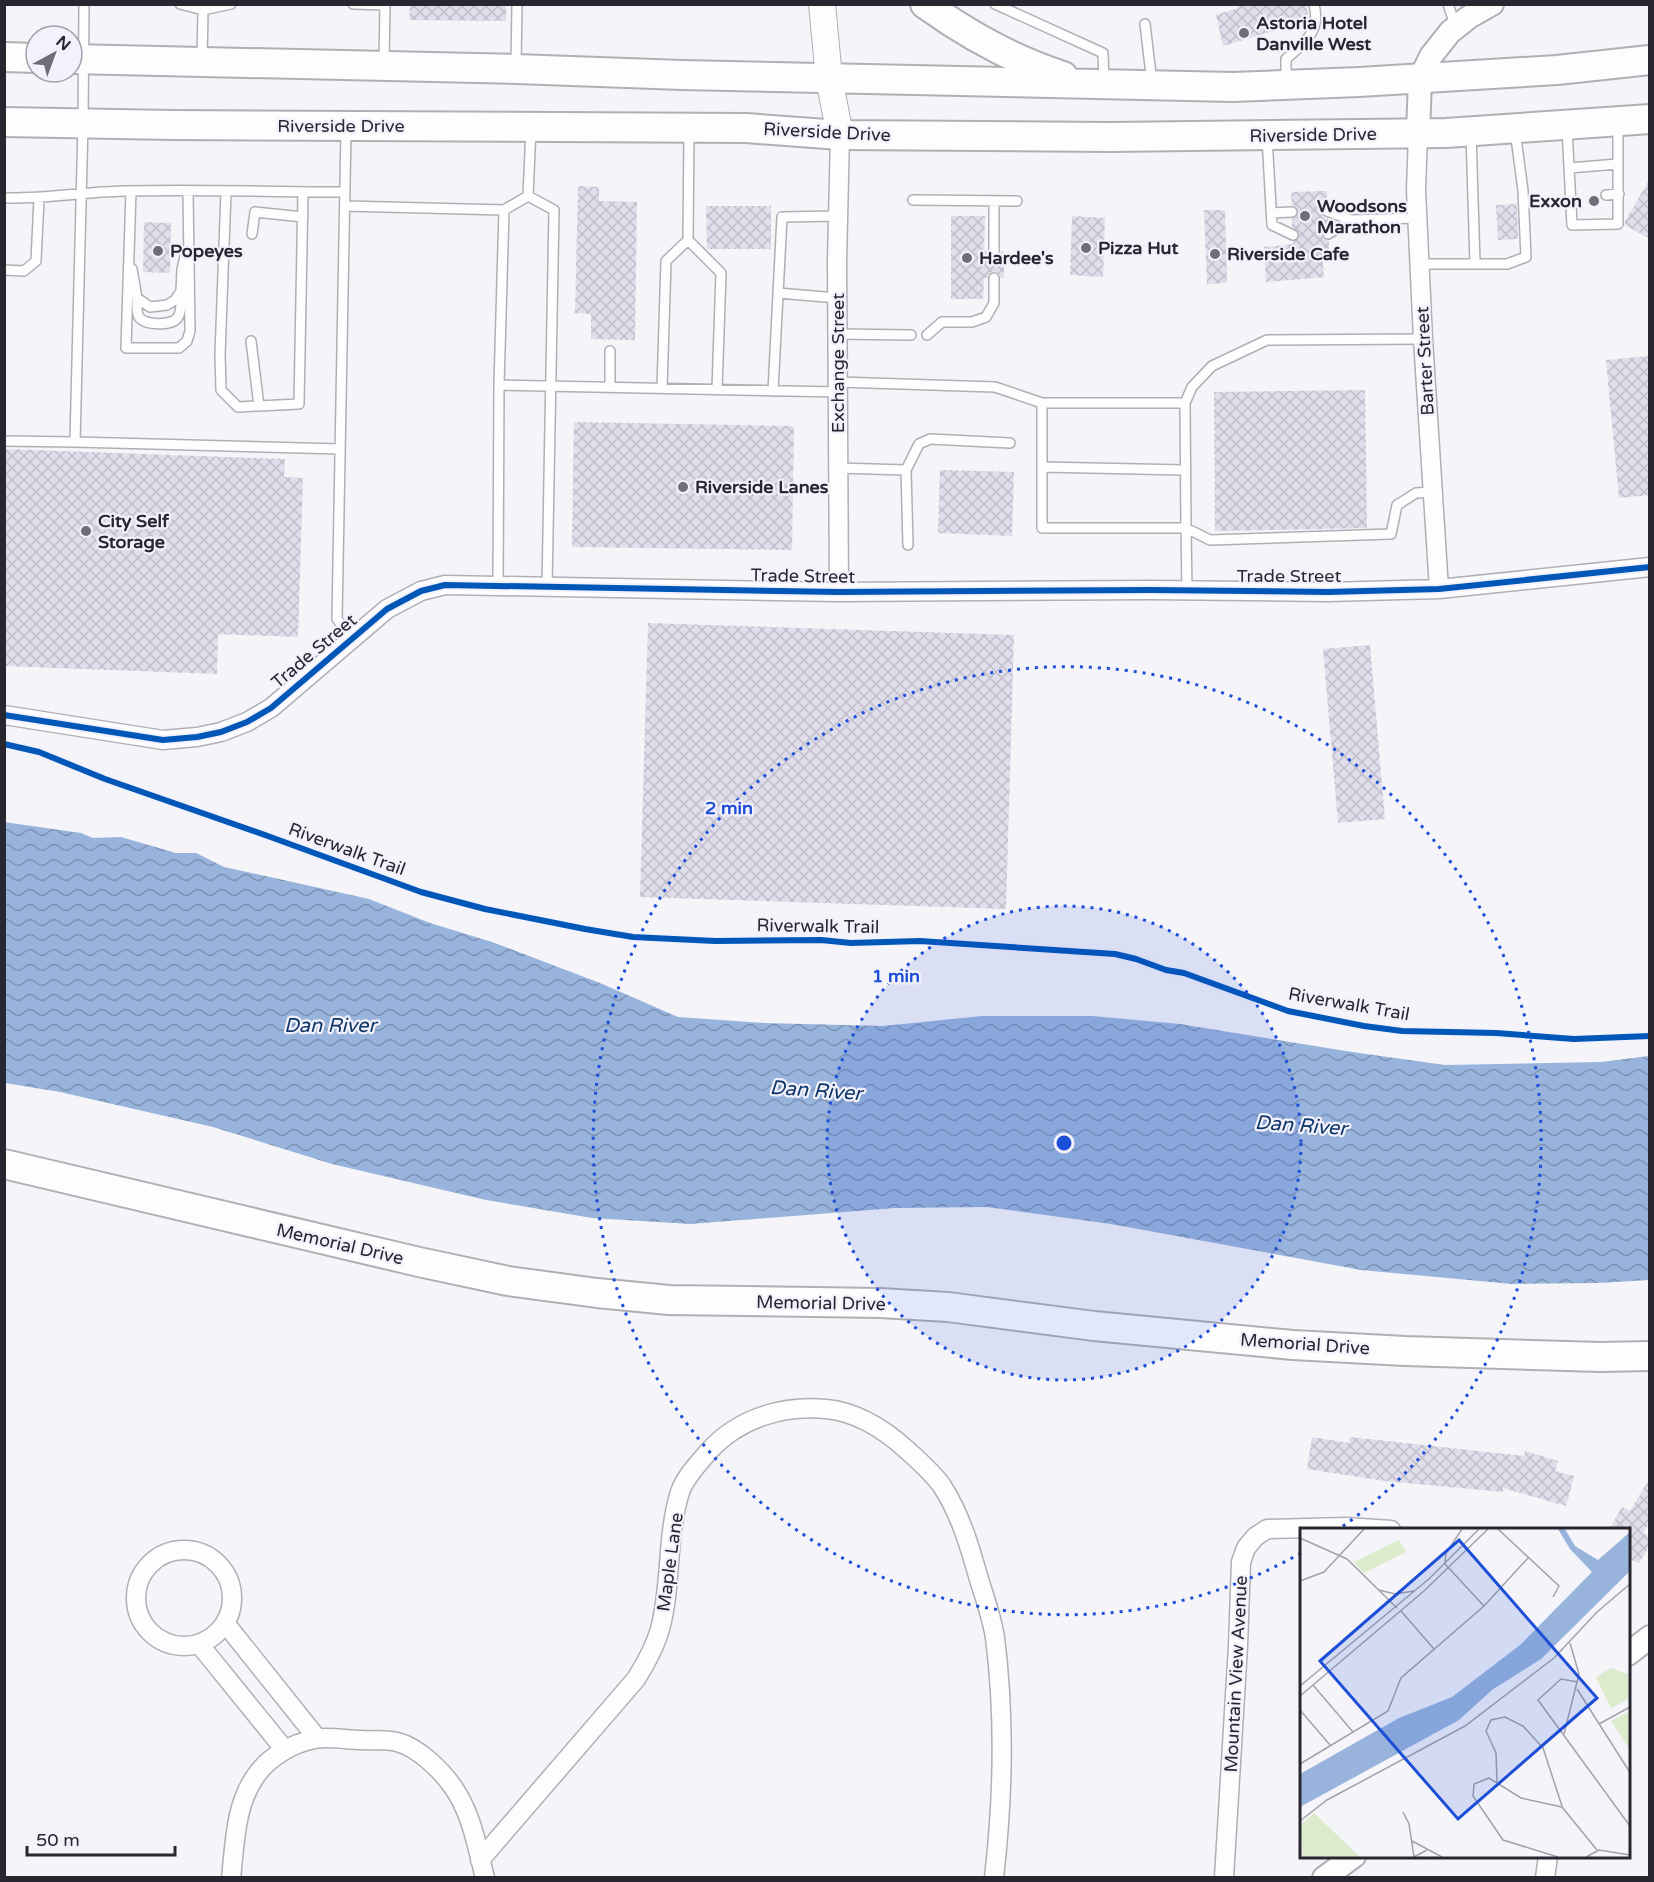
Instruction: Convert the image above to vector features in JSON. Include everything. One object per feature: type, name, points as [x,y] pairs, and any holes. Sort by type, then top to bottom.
[{"type":"main road","points":[[822,4],[830,78],[840,135]]},
{"type":"main road","points":[[925,4],[963,31],[1004,53],[1046,71],[1096,84]]},
{"type":"main road","points":[[4,57],[24,58]]},
{"type":"main road","points":[[84,59],[1233,87],[1420,79],[1557,70],[1650,60]]},
{"type":"main road","name":"Riverside Drive","points":[[4,122],[746,128],[840,135],[1096,138],[1418,133],[1650,119]]},
{"type":"main road","name":"Memorial Drive","points":[[4,1164],[419,1262],[508,1281],[597,1293],[669,1300],[880,1303],[948,1307],[1094,1326],[1293,1345],[1405,1351],[1600,1357],[1650,1356]]},
{"type":"street","points":[[1418,133],[1420,79],[1431,56],[1456,28],[1469,17],[1492,4]]},
{"type":"street","name":"Barter Street","points":[[1418,133],[1417,218],[1439,589]]},
{"type":"street","name":"Exchange Street","points":[[839,592],[837,298],[840,135]]},
{"type":"street","name":"Trade Street","points":[[4,715],[163,740],[221,732],[247,722],[271,708],[387,609],[421,591],[445,585],[839,592],[1187,590],[1328,592],[1439,589],[1650,567]]},
{"type":"street","name":"Maple Lane","points":[[480,1860],[636,1679],[650,1655],[662,1620],[670,1548],[681,1491],[694,1468],[711,1448],[732,1431],[755,1418],[780,1410],[804,1407],[834,1410],[853,1415],[876,1425],[892,1437],[941,1485],[968,1539],[995,1636],[1001,1732],[1001,1781],[994,1878]]},
{"type":"street","name":"Mountain View Avenue","points":[[1224,1878],[1241,1562],[1246,1548],[1255,1537],[1267,1529],[1300,1528]]},
{"type":"street","name":"Mountain View Avenue","points":[[1315,1528],[1361,1528]]},
{"type":"street","points":[[175,1551],[191,1551],[206,1555],[218,1565],[227,1578],[232,1593],[231,1609],[218,1632],[199,1644],[183,1646],[168,1644],[154,1636],[143,1624],[137,1610],[136,1594],[140,1579],[148,1566],[160,1556],[175,1551]]},
{"type":"street","points":[[225,1623],[317,1738]]},
{"type":"street","points":[[1630,1653],[1650,1637]]},
{"type":"street","points":[[199,1644],[285,1750]]},
{"type":"street","points":[[231,1878],[239,1811],[245,1792],[256,1774],[270,1760],[285,1750],[317,1738],[398,1742],[424,1756],[454,1788],[465,1809],[485,1878]]},
{"type":"street","points":[[1324,1878],[1353,1858]]},
{"type":"street","points":[[1545,1878],[1548,1858]]},
{"type":"lane","points":[[81,24],[84,4]]},
{"type":"lane","points":[[180,4],[203,10],[231,4]]},
{"type":"lane","points":[[353,4],[385,5],[384,67]]},
{"type":"lane","points":[[516,69],[517,4]]},
{"type":"lane","points":[[994,4],[1103,53],[1096,84]]},
{"type":"lane","points":[[1286,85],[1286,59],[1312,35],[1317,17],[1314,4]]},
{"type":"lane","points":[[1448,4],[1456,28]]},
{"type":"lane","points":[[202,62],[203,10]]},
{"type":"lane","points":[[1145,24],[1152,85]]},
{"type":"lane","points":[[75,442],[83,124],[79,84]]},
{"type":"lane","points":[[1567,125],[1572,225],[1618,224],[1618,121]]},
{"type":"lane","points":[[346,126],[337,619],[352,639]]},
{"type":"lane","points":[[528,196],[531,127]]},
{"type":"lane","points":[[689,128],[688,240],[721,273],[717,389]]},
{"type":"lane","points":[[1420,264],[1507,264],[1526,257],[1523,191],[1515,128]]},
{"type":"lane","points":[[1471,131],[1475,263]]},
{"type":"lane","points":[[1267,135],[1272,225],[1293,235]]},
{"type":"lane","points":[[1569,168],[1618,164]]},
{"type":"lane","points":[[4,198],[39,199],[80,192],[131,191],[345,192]]},
{"type":"lane","points":[[131,191],[126,348],[179,348],[187,341],[190,331],[188,192]]},
{"type":"lane","points":[[226,192],[220,355],[221,390],[238,407],[299,404],[303,192]]},
{"type":"lane","points":[[1606,195],[1619,194]]},
{"type":"lane","points":[[345,206],[504,210],[528,196]]},
{"type":"lane","points":[[528,196],[554,210],[547,587]]},
{"type":"lane","points":[[1571,198],[1583,197]]},
{"type":"lane","points":[[4,270],[24,271],[36,261],[39,199]]},
{"type":"lane","points":[[913,200],[1017,201]]},
{"type":"lane","points":[[994,201],[994,251]]},
{"type":"lane","points":[[498,586],[499,385],[504,210]]},
{"type":"lane","points":[[1328,211],[1351,220],[1417,218]]},
{"type":"lane","points":[[252,234],[255,212],[303,217]]},
{"type":"lane","points":[[1271,213],[1292,212]]},
{"type":"lane","points":[[773,390],[782,217],[838,216]]},
{"type":"lane","points":[[1328,234],[1351,220]]},
{"type":"lane","points":[[662,388],[666,261],[688,240]]},
{"type":"lane","points":[[129,249],[140,319],[145,322],[171,323],[177,320],[180,314],[182,269],[190,241]]},
{"type":"lane","points":[[927,335],[942,322],[972,322],[986,317],[994,303],[994,278]]},
{"type":"lane","points":[[137,298],[150,307],[167,305],[175,300],[181,291]]},
{"type":"lane","points":[[778,293],[837,298]]},
{"type":"lane","points":[[838,334],[911,335]]},
{"type":"lane","points":[[1187,590],[1185,403],[1192,387],[1212,366],[1267,340],[1423,339]]},
{"type":"lane","points":[[251,340],[259,406]]},
{"type":"lane","points":[[610,351],[610,387]]},
{"type":"lane","points":[[499,385],[773,390],[838,387],[995,387],[1042,403],[1185,403]]},
{"type":"lane","points":[[1042,403],[1042,528],[1186,528],[1210,540],[1390,534],[1397,505],[1416,493],[1432,492]]},
{"type":"lane","points":[[908,545],[906,470],[919,444],[930,439],[1010,443]]},
{"type":"lane","points":[[4,441],[340,449]]},
{"type":"lane","points":[[1042,467],[1185,470]]},
{"type":"lane","points":[[838,468],[906,470]]},
{"type":"water","name":"Dan River","points":[[4,822],[81,833],[93,838],[121,837],[176,853],[196,853],[224,867],[369,899],[600,983],[678,1017],[765,1023],[883,1026],[982,1016],[1092,1016],[1180,1024],[1445,1065],[1601,1062],[1649,1056],[1649,1280],[1512,1284],[1361,1270],[1111,1224],[987,1207],[895,1208],[690,1224],[592,1218],[486,1200],[332,1164],[213,1127],[60,1092],[5,1083]]},
{"type":"building","points":[[410,4],[506,4],[506,21],[409,20]]},
{"type":"building","name":"Astoria Hotel Danville West","points":[[1237,4],[1306,4],[1309,20],[1223,46],[1216,15],[1238,8]]},
{"type":"building","points":[[1650,179],[1650,239],[1625,225],[1625,221]]},
{"type":"building","points":[[578,186],[599,187],[599,201],[637,202],[635,340],[591,339],[591,314],[575,313]]},
{"type":"building","points":[[1327,191],[1327,204],[1322,206],[1320,212],[1322,216],[1328,218],[1328,226],[1321,234],[1329,241],[1329,251],[1322,250],[1324,277],[1266,282],[1264,247],[1293,244],[1299,237],[1299,232],[1292,227],[1292,219],[1299,212],[1292,205],[1291,192]]},
{"type":"building","points":[[1517,204],[1518,239],[1498,240],[1496,205]]},
{"type":"building","points":[[706,206],[771,206],[771,249],[707,249]]},
{"type":"building","points":[[1204,210],[1225,210],[1227,283],[1207,284]]},
{"type":"building","points":[[951,216],[985,216],[984,251],[987,251],[993,258],[1004,251],[1004,278],[993,271],[987,278],[984,278],[983,299],[951,299]]},
{"type":"building","points":[[1072,216],[1105,218],[1103,277],[1070,275]]},
{"type":"building","points":[[144,222],[171,223],[170,273],[143,272]]},
{"type":"building","points":[[1650,356],[1650,495],[1619,498],[1606,360]]},
{"type":"building","points":[[1365,390],[1367,528],[1215,531],[1214,392]]},
{"type":"building","name":"Riverside Lanes","points":[[574,422],[794,426],[792,550],[572,547]]},
{"type":"building","points":[[4,449],[285,459],[284,477],[303,478],[298,637],[218,634],[217,674],[4,666]]},
{"type":"building","points":[[940,470],[1014,472],[1012,536],[938,533]]},
{"type":"building","points":[[648,623],[1014,635],[1006,909],[640,897]]},
{"type":"building","points":[[1370,645],[1385,819],[1338,823],[1323,649]]},
{"type":"building","points":[[1312,1437],[1349,1443],[1350,1437],[1524,1456],[1525,1451],[1558,1461],[1555,1471],[1574,1476],[1566,1506],[1503,1488],[1503,1492],[1385,1481],[1307,1469]]},
{"type":"building","points":[[1650,1478],[1650,1522],[1643,1533],[1650,1537],[1650,1545],[1639,1563],[1630,1559],[1630,1528],[1610,1528],[1622,1507],[1630,1511]]},
{"type":"cycle path","points":[[4,715],[163,740],[221,732],[247,722],[271,708],[387,609],[421,591],[445,585],[839,592],[1151,590],[1328,592],[1439,589],[1650,567]]},
{"type":"cycle path","name":"Riverwalk Trail","points":[[4,744],[39,752],[105,779],[421,892],[485,909],[585,929],[633,937],[715,941],[821,940],[851,943],[920,941],[1115,954],[1166,970],[1184,973],[1288,1011],[1364,1026],[1402,1031],[1496,1033],[1574,1039],[1650,1036]]},
{"type":"place","name":"Astoria Hotel Danville West","points":[[1244,33]]},
{"type":"place","name":"Exxon","points":[[1594,201]]},
{"type":"place","name":"Woodsons Marathon","points":[[1305,216]]},
{"type":"place","name":"Pizza Hut","points":[[1086,248]]},
{"type":"place","name":"Popeyes","points":[[158,251]]},
{"type":"place","name":"Riverside Cafe","points":[[1215,254]]},
{"type":"place","name":"Hardee's","points":[[967,258]]},
{"type":"place","name":"Riverside Lanes","points":[[683,487]]},
{"type":"place","name":"City Self Storage","points":[[86,531]]}]
